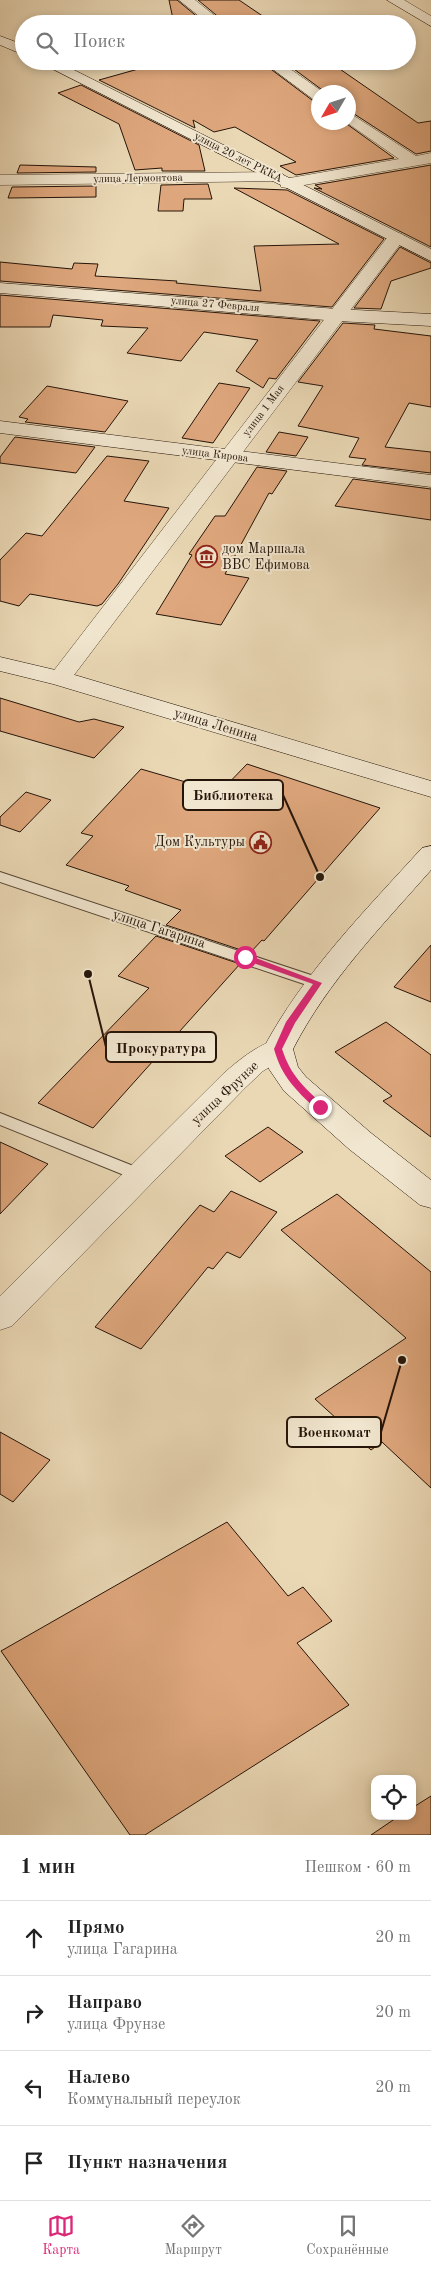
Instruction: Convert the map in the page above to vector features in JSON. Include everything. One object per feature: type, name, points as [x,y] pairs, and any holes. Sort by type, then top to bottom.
[{"type":"street","points":[[186,0],[206,15]]},
{"type":"street","points":[[394,0],[431,22]]},
{"type":"street","points":[[0,40],[15,47]]},
{"type":"street","name":"улица 20 лет РККА","points":[[62,70],[431,256]]},
{"type":"street","points":[[281,70],[311,91]]},
{"type":"street","points":[[356,122],[413,161]]},
{"type":"street","name":"улица Лермонтова","points":[[0,180],[282,180],[431,158]]},
{"type":"street","name":"улица 1 Мая","points":[[60,678],[396,238]]},
{"type":"street","name":"улица 27 Февраля","points":[[0,288],[337,315],[431,320]]},
{"type":"street","name":"улица Кирова","points":[[0,427],[431,481]]},
{"type":"street","name":"улица Ленина","points":[[0,664],[60,678],[431,789]]},
{"type":"street","points":[[431,854],[318,983],[290,1022],[278,1049],[284,1069],[295,1084],[360,1141],[431,1197]]},
{"type":"street","name":"улица Фрунзе","points":[[0,1317],[234,1080],[253,1064],[278,1049]]},
{"type":"lane","name":"улица Гагарина","points":[[0,877],[245,957],[318,983]]},
{"type":"lane","points":[[0,1119],[140,1175]]},
{"type":"building","points":[[169,0],[177,0],[195,15],[172,15]]},
{"type":"building","points":[[198,0],[239,0],[261,15],[216,15]]},
{"type":"building","points":[[135,70],[272,70],[311,99],[311,130],[355,130],[394,158],[296,175],[280,166],[296,162],[235,127],[214,132],[193,120],[195,128],[99,80]]},
{"type":"building","points":[[295,70],[341,70],[418,123],[431,121],[431,151],[416,154],[356,115],[356,85],[316,85]]},
{"type":"building","points":[[81,85],[199,145],[205,171],[162,171],[162,168],[135,170],[119,124],[58,93]]},
{"type":"building","points":[[20,165],[96,167],[96,172],[17,173]]},
{"type":"building","points":[[431,165],[431,247],[314,188],[322,189],[315,185]]},
{"type":"building","points":[[208,184],[212,199],[184,199],[183,211],[158,211],[161,185]]},
{"type":"building","points":[[96,186],[96,197],[8,198],[12,187]]},
{"type":"building","points":[[234,188],[287,190],[384,239],[332,307],[0,281],[0,262],[72,269],[74,263],[98,264],[95,276],[177,281],[176,283],[261,291],[254,246],[339,244]]},
{"type":"building","points":[[400,247],[431,263],[431,268],[391,281],[381,309],[354,308]]},
{"type":"building","points":[[0,295],[320,321],[276,379],[269,378],[263,388],[236,371],[258,340],[204,332],[181,361],[127,353],[148,328],[101,326],[103,320],[53,315],[50,327],[0,327]]},
{"type":"building","points":[[343,323],[375,325],[374,329],[431,336],[431,407],[409,403],[385,447],[431,452],[431,473],[362,465],[366,459],[349,457],[359,438],[298,426],[323,386],[298,382]]},
{"type":"building","points":[[219,383],[250,388],[213,443],[182,438]]},
{"type":"building","points":[[47,386],[128,401],[105,432],[25,422],[28,419],[19,417]]},
{"type":"building","points":[[279,432],[308,437],[296,456],[266,452]]},
{"type":"building","points":[[15,437],[95,447],[76,473],[0,463],[0,457]]},
{"type":"building","points":[[107,456],[149,461],[124,501],[169,508],[118,584],[102,604],[97,606],[30,594],[19,606],[0,601],[0,560],[26,533],[42,536]]},
{"type":"building","points":[[257,467],[287,471],[272,494],[269,493],[225,574],[249,578],[221,625],[156,614],[192,555],[189,554],[215,516],[225,516]]},
{"type":"building","points":[[353,479],[431,489],[431,520],[335,506]]},
{"type":"building","points":[[0,698],[79,722],[94,719],[124,727],[94,758],[0,731]]},
{"type":"building","name":"Дом Культуры","points":[[247,764],[380,808],[264,941],[262,940],[250,953],[166,925],[181,910],[125,890],[129,886],[66,865],[93,836],[81,833],[141,769],[220,792]]},
{"type":"building","points":[[26,792],[51,800],[20,832],[0,825],[0,817]]},
{"type":"building","points":[[156,936],[240,964],[93,1128],[38,1103],[149,988],[118,976]]},
{"type":"building","points":[[431,945],[431,1002],[394,987]]},
{"type":"building","points":[[386,1022],[431,1055],[431,1137],[383,1101],[392,1096],[335,1052]]},
{"type":"building","points":[[268,1127],[303,1152],[260,1182],[225,1156]]},
{"type":"building","points":[[0,1142],[48,1164],[0,1214]]},
{"type":"building","points":[[231,1191],[277,1212],[240,1258],[227,1252],[213,1269],[208,1267],[141,1349],[95,1327],[200,1205],[214,1212]]},
{"type":"building","points":[[337,1194],[431,1272],[431,1488],[382,1442],[371,1450],[315,1399],[406,1338],[281,1230]]},
{"type":"building","points":[[0,1432],[50,1460],[13,1502],[0,1494]]},
{"type":"building","points":[[227,1522],[288,1596],[303,1587],[332,1621],[297,1643],[349,1705],[145,1835],[130,1835],[1,1651]]},
{"type":"building","points":[[431,1796],[431,1835],[371,1835],[393,1820],[416,1820],[416,1805]]},
{"type":"place","name":"дом Маршала ВВС Ефимова","points":[[206,557]]},
{"type":"place","name":"Дом Культуры","points":[[261,842]]},
{"type":"place","name":"Библиотека","points":[[320,877]]},
{"type":"place","name":"Прокуратура","points":[[88,974]]},
{"type":"place","name":"Военкомат","points":[[402,1360]]},
{"type":"route","points":[[245,957],[318,983],[290,1022],[278,1049],[284,1069],[295,1084],[320,1107]]}]
